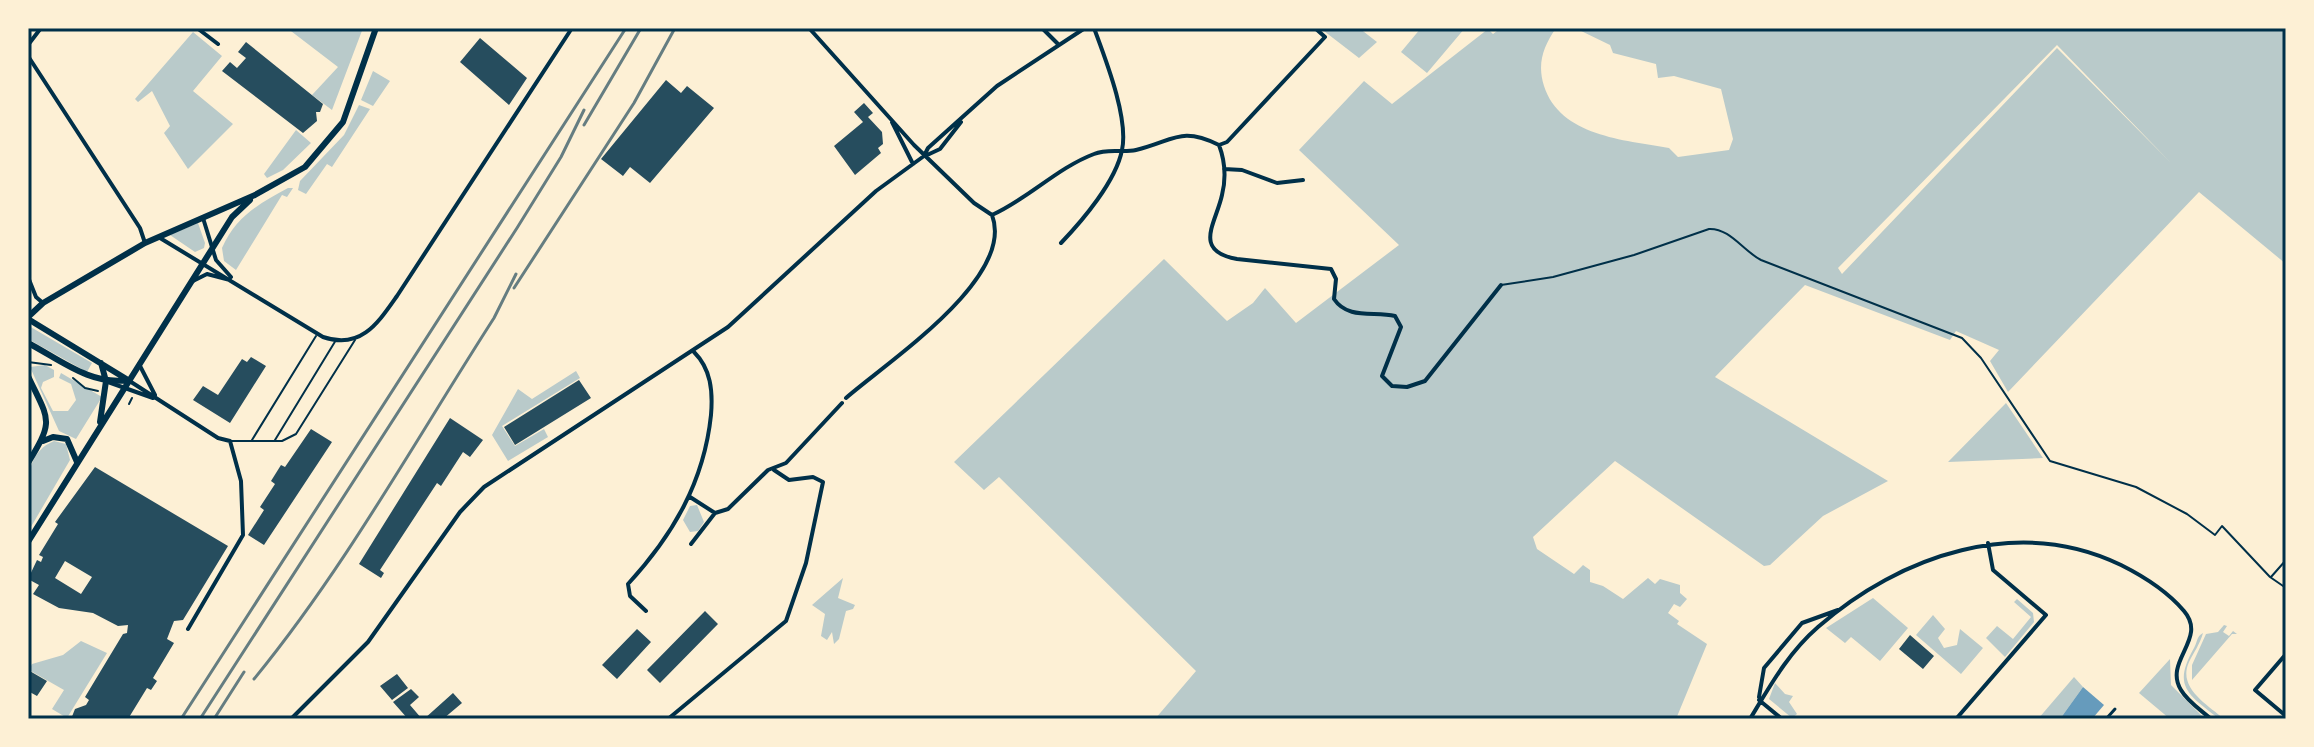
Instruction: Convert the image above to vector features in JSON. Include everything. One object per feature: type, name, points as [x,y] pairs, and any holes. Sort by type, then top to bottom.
[{"type":"main road","points":[[128,380],[28,318],[43,303],[156,237],[255,195],[305,167],[332,139],[353,101],[376,28]]},
{"type":"main road","points":[[28,542],[232,217],[255,195]]},
{"type":"main road","points":[[28,343],[106,381],[128,380]]},
{"type":"main road","points":[[99,360],[105,368],[106,381],[99,427]]},
{"type":"main road","points":[[28,463],[48,422],[29,379]]},
{"type":"main road","points":[[40,443],[53,437],[67,439],[77,462]]},
{"type":"street","points":[[28,45],[41,28]]},
{"type":"street","points":[[197,28],[218,44]]},
{"type":"street","points":[[156,237],[203,262],[317,334],[336,340],[356,339],[381,319],[572,28]]},
{"type":"street","points":[[691,544],[715,513],[728,509],[768,470],[786,463],[844,401],[942,318],[978,281],[989,259],[995,223],[992,215],[974,203],[924,156],[809,28]]},
{"type":"street","points":[[1042,28],[1058,44]]},
{"type":"street","points":[[291,719],[373,637],[470,499],[508,470],[694,352],[728,327],[876,191],[924,156],[934,142],[997,86],[1085,28]]},
{"type":"street","points":[[1061,243],[1109,184],[1122,150],[1123,136],[1107,62],[1094,28]]},
{"type":"street","points":[[992,215],[1083,158],[1106,149],[1135,150],[1187,134],[1219,145],[1235,136],[1325,37],[1315,28]]},
{"type":"street","points":[[28,56],[140,228],[145,243]]},
{"type":"street","points":[[889,116],[913,164]]},
{"type":"street","points":[[924,156],[938,152],[962,120]]},
{"type":"street","points":[[1219,145],[1224,169],[1222,198],[1210,229],[1214,249],[1223,256],[1237,259],[1331,269],[1336,279],[1334,299],[1342,307],[1360,314],[1395,316],[1400,322],[1400,332],[1382,376],[1392,386],[1407,387],[1425,381],[1501,285]]},
{"type":"street","points":[[1224,169],[1242,170],[1277,183],[1303,180]]},
{"type":"street","points":[[203,216],[211,250],[236,282]]},
{"type":"street","points":[[190,282],[207,274],[236,282]]},
{"type":"street","points":[[28,277],[36,297],[43,303]]},
{"type":"street","points":[[646,611],[630,596],[628,584],[665,540],[690,497],[709,438],[712,405],[710,379],[694,352]]},
{"type":"street","points":[[139,363],[148,386],[159,400]]},
{"type":"street","points":[[128,380],[218,438],[230,441],[240,470],[243,535],[188,629]]},
{"type":"street","points":[[106,381],[159,400]]},
{"type":"street","points":[[668,719],[786,621],[806,563],[823,482],[813,477],[789,480],[774,470]]},
{"type":"street","points":[[690,497],[715,513]]},
{"type":"street","points":[[1750,719],[1759,700],[1816,629],[1841,609],[1921,563],[1988,543],[2036,542],[2073,548],[2111,561],[2160,589],[2185,612],[2191,625],[2191,640],[2176,673],[2180,689],[2211,719]]},
{"type":"street","points":[[1956,719],[2046,615],[1993,570],[1988,543]]},
{"type":"street","points":[[1759,700],[1764,668],[1802,623],[1841,609]]},
{"type":"street","points":[[2286,654],[2255,690],[2286,716]]},
{"type":"street","points":[[1759,700],[1782,719]]},
{"type":"street","points":[[2106,719],[2115,709]]},
{"type":"lane","points":[[1501,285],[1553,277],[1661,247],[1709,229],[1721,230],[1746,252],[1774,266],[1962,338],[1981,358],[2050,461],[2136,487],[2187,514],[2215,535],[2222,526],[2270,577],[2286,588]]},
{"type":"lane","points":[[252,441],[317,334]]},
{"type":"lane","points":[[230,441],[288,440],[296,434],[356,339]]},
{"type":"lane","points":[[274,441],[336,340]]},
{"type":"lane","points":[[2270,577],[2286,560]]},
{"type":"path","points":[[28,362],[53,365]]},
{"type":"path","points":[[64,372],[85,388],[100,391]]},
{"type":"shaded area","points":[[287,28],[363,28],[332,110],[312,95],[338,67]]},
{"type":"shaded area","points":[[1320,28],[1359,28],[1377,42],[1359,58]]},
{"type":"shaded area","points":[[1421,28],[1465,28],[1427,73],[1401,52]]},
{"type":"shaded area","points":[[1501,28],[1556,28],[1545,49],[1541,70],[1552,103],[1564,116],[1596,133],[1669,148],[1678,157],[1729,150],[1733,139],[1721,89],[1674,76],[1658,78],[1656,64],[1613,53],[1610,45],[1575,28],[2286,28],[2286,264],[2199,192],[2008,392],[1990,361],[1999,350],[1956,331],[1950,340],[1805,285],[1715,377],[1888,481],[1823,516],[1770,565],[1764,566],[1615,461],[1533,537],[1537,549],[1574,574],[1583,565],[1590,570],[1590,582],[1623,599],[1648,578],[1655,584],[1660,579],[1680,585],[1680,593],[1687,599],[1680,607],[1674,604],[1668,613],[1679,621],[1677,624],[1707,644],[1676,719],[1155,719],[1196,671],[999,477],[984,490],[954,462],[1164,259],[1227,321],[1253,303],[1265,288],[1296,323],[1399,245],[1299,150],[1364,81],[1392,104],[1488,29],[1493,34]],"holes":[[[2057,45],[2171,163],[2057,48],[1842,274],[1838,268]]]},
{"type":"shaded area","points":[[193,32],[222,56],[193,91],[233,124],[188,169],[164,133],[170,126],[152,91],[138,102],[135,99]]},
{"type":"shaded area","points":[[373,71],[390,81],[373,106],[361,100]]},
{"type":"shaded area","points":[[359,105],[370,109],[332,167],[327,164],[306,194],[298,190],[300,181],[344,135]]},
{"type":"shaded area","points":[[296,130],[311,143],[283,170],[267,178],[264,174]]},
{"type":"shaded area","points":[[293,188],[287,197],[282,195],[236,270],[224,261],[222,248],[234,227],[249,212]]},
{"type":"shaded area","points":[[198,223],[205,243],[204,248],[195,252],[170,235]]},
{"type":"shaded area","points":[[29,326],[92,363],[87,372],[28,339]]},
{"type":"shaded area","points":[[45,365],[54,370],[54,377],[43,382],[41,388],[53,411],[68,411],[76,400],[71,384],[59,378],[61,373],[102,397],[76,439],[59,431],[30,367]]},
{"type":"shaded area","points":[[576,371],[580,378],[502,426],[515,446],[544,429],[548,437],[508,461],[492,435],[518,389],[532,399]]},
{"type":"shaded area","points":[[2006,403],[2043,458],[1948,462]]},
{"type":"shaded area","points":[[54,441],[66,444],[70,460],[28,532],[30,468],[43,448]]},
{"type":"shaded area","points":[[697,505],[704,522],[698,531],[690,532],[683,520],[690,506]]},
{"type":"shaded area","points":[[843,578],[838,598],[855,605],[846,611],[839,639],[834,644],[832,632],[827,640],[821,636],[825,614],[812,605]]},
{"type":"shaded area","points":[[1873,598],[1908,628],[1880,661],[1851,637],[1845,643],[1826,628]]},
{"type":"shaded area","points":[[2017,599],[2033,613],[2034,622],[2005,657],[1986,638],[1997,626],[2013,639],[2031,617],[2014,602]]},
{"type":"shaded area","points":[[1933,615],[1945,629],[1938,638],[1944,648],[1957,645],[1960,629],[1983,648],[1961,674],[1916,635]]},
{"type":"shaded area","points":[[2224,625],[2227,626],[2223,632],[2229,636],[2233,631],[2237,634],[2232,634],[2192,680],[2192,665],[2206,634],[2218,632]]},
{"type":"shaded area","points":[[2203,633],[2189,662],[2187,680],[2196,695],[2224,719],[2219,719],[2199,703],[2184,681],[2187,661]]},
{"type":"shaded area","points":[[81,641],[107,653],[67,718],[52,709],[64,690],[29,670],[32,664],[63,655]]},
{"type":"shaded area","points":[[2170,659],[2171,685],[2205,719],[2170,719],[2139,693]]},
{"type":"shaded area","points":[[2074,677],[2083,687],[2060,719],[2038,719]]},
{"type":"shaded area","points":[[1775,683],[1785,694],[1793,696],[1789,702],[1797,714],[1792,718],[1769,699]]},
{"type":"water","points":[[2083,687],[2104,705],[2092,719],[2060,719]]},
{"type":"building","points":[[480,38],[527,78],[509,105],[460,62]]},
{"type":"building","points":[[246,42],[323,104],[320,112],[316,112],[317,121],[303,133],[222,71],[230,62],[237,68],[246,58],[238,52]]},
{"type":"building","points":[[666,80],[681,93],[687,86],[714,108],[650,183],[630,167],[623,176],[601,159]]},
{"type":"building","points":[[864,103],[873,113],[868,117],[882,132],[883,144],[878,148],[881,153],[855,175],[834,146],[863,122],[854,112]]},
{"type":"building","points":[[251,357],[266,366],[230,423],[193,400],[203,386],[218,395],[242,359],[247,362]]},
{"type":"building","points":[[579,380],[591,398],[515,445],[504,427]]},
{"type":"building","points":[[450,418],[483,440],[470,457],[463,452],[441,486],[437,483],[380,570],[384,573],[381,578],[359,564]]},
{"type":"building","points":[[311,429],[332,442],[264,545],[248,535],[264,510],[260,507],[275,484],[271,481],[281,465],[285,467]]},
{"type":"building","points":[[95,467],[228,546],[183,620],[174,621],[167,639],[174,643],[153,678],[157,681],[151,690],[147,688],[128,719],[71,719],[75,709],[86,705],[89,700],[85,697],[123,634],[127,633],[128,625],[118,626],[93,613],[59,608],[33,594],[39,585],[28,579],[37,560],[41,562],[43,557],[39,555],[58,524],[55,522]],"holes":[[[65,561],[92,577],[81,594],[55,578]]]},
{"type":"building","points":[[705,611],[718,624],[660,683],[647,670]]},
{"type":"building","points":[[637,629],[651,642],[617,679],[602,665]]},
{"type":"building","points":[[1910,635],[1934,656],[1923,669],[1899,649]]},
{"type":"building","points":[[28,670],[47,681],[37,696],[28,691]]},
{"type":"building","points":[[397,674],[408,688],[392,700],[380,686]]},
{"type":"building","points":[[411,689],[419,697],[410,705],[422,719],[408,719],[393,702]]},
{"type":"building","points":[[453,693],[462,703],[443,719],[424,719]]},
{"type":"railway","points":[[181,719],[626,28]]},
{"type":"railway","points":[[584,125],[641,28]]},
{"type":"railway","points":[[514,288],[634,103],[675,28]]},
{"type":"railway","points":[[200,719],[517,228],[561,157],[584,110]]},
{"type":"railway","points":[[254,679],[319,593],[379,502],[494,318],[516,274]]},
{"type":"railway","points":[[214,719],[244,672]]}]
